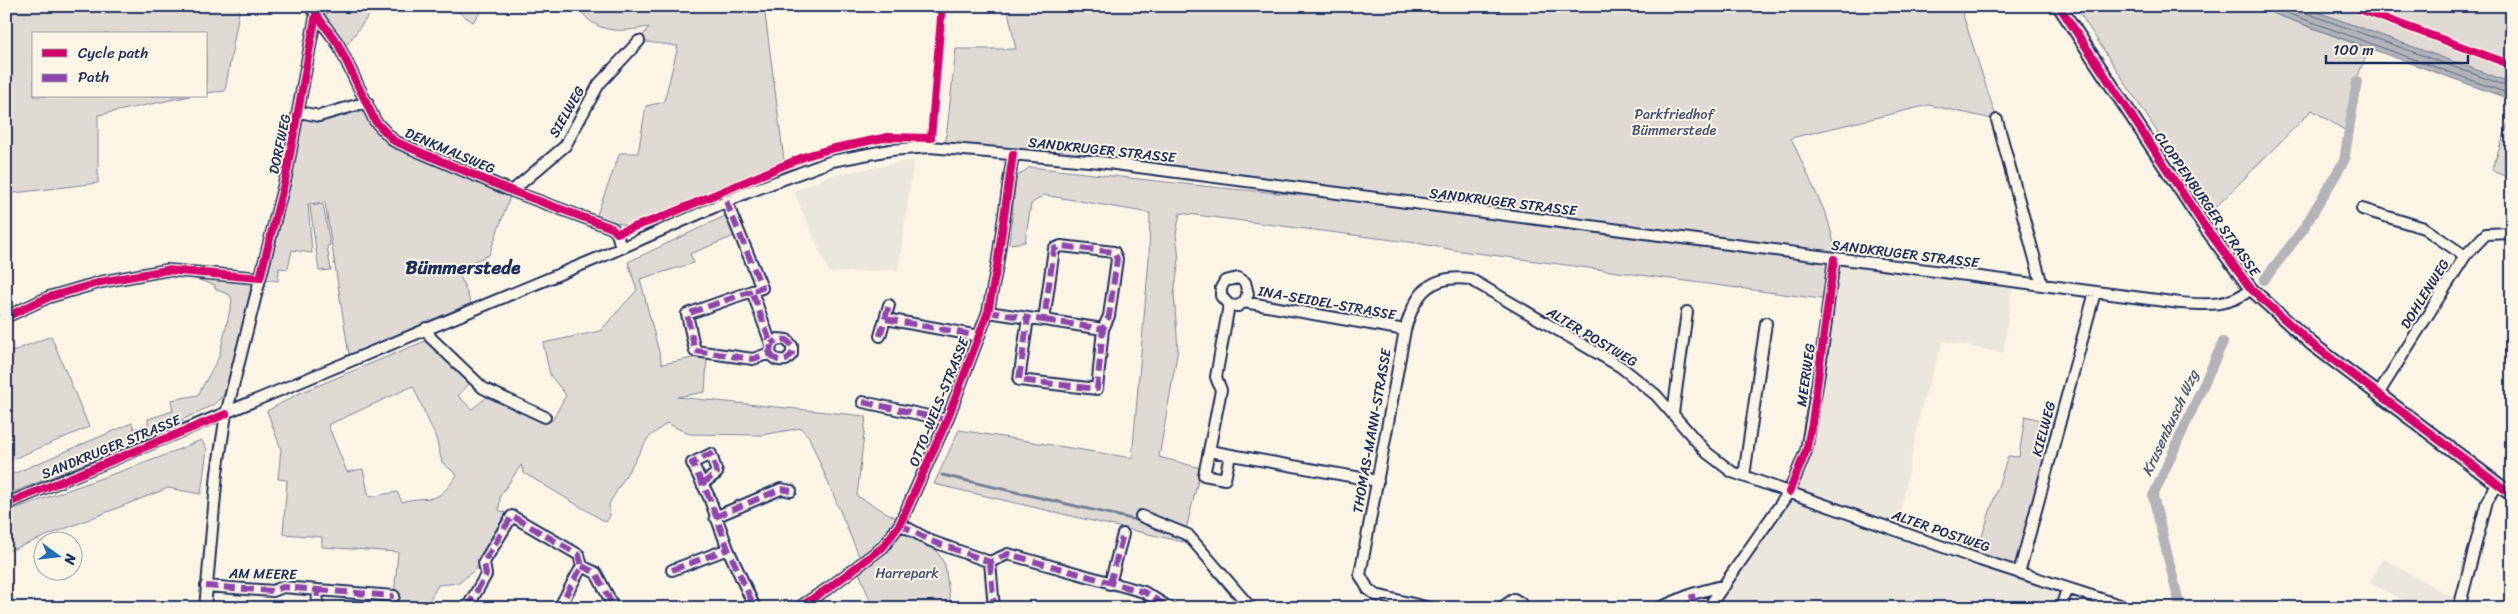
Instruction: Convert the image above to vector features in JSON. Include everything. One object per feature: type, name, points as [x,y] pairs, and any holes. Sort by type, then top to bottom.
[{"type":"main road","name":"CLOPPENBURGER STRASSE","points":[[2059,6],[2203,224],[2251,289],[2312,344],[2512,495]]},
{"type":"street","name":"DENKMALSWEG","points":[[313,10],[338,44],[375,121],[394,141],[512,191],[612,228],[617,232],[621,248]]},
{"type":"street","name":"DORFWEG","points":[[204,608],[217,473],[226,414],[300,112],[313,10]]},
{"type":"street","name":"SIELWEG","points":[[512,191],[565,146],[599,84],[640,41]]},
{"type":"street","name":"DORFWEG","points":[[300,112],[319,116],[366,102]]},
{"type":"street","points":[[1997,120],[2042,285]]},
{"type":"street","name":"SANDKRUGER STRASSE","points":[[6,504],[226,414],[726,202],[832,161],[890,150],[930,147],[1128,166],[2180,303],[2216,305],[2235,300],[2251,289]]},
{"type":"street","name":"OTTO-WELS-STRASSE","points":[[798,608],[830,587],[883,547],[900,524],[947,420],[988,312],[997,266],[1013,154]]},
{"type":"street","points":[[726,202],[762,288],[752,291],[687,314],[695,352],[753,359],[771,348],[752,291]]},
{"type":"street","points":[[2362,209],[2424,228],[2465,256]]},
{"type":"street","name":"DOHLENWEG","points":[[2378,394],[2465,256],[2486,234],[2512,233]]},
{"type":"street","points":[[1028,318],[1019,380],[1097,389],[1103,328],[1109,316],[1116,269],[1117,259],[1114,252],[1061,246],[1054,249],[1044,320]]},
{"type":"street","name":"MEERWEG","points":[[1708,608],[1789,492],[1806,451],[1812,423],[1834,259]]},
{"type":"street","points":[[6,317],[49,297],[101,282],[167,270],[260,278]]},
{"type":"street","name":"INA-SEIDEL-STRASSE","points":[[1231,278],[1238,278],[1247,286],[1248,294],[1244,302],[1238,306],[1229,305],[1221,296],[1221,288],[1225,281],[1231,278]]},
{"type":"street","name":"THOMAS-MANN-STRASSE","points":[[1430,608],[1387,600],[1376,595],[1368,589],[1360,575],[1404,330],[1410,312],[1420,295],[1430,284],[1457,278],[1470,279],[1491,293]]},
{"type":"street","name":"KIELWEG","points":[[2019,573],[2095,292]]},
{"type":"street","name":"ALTER POSTWEG","points":[[1491,293],[1621,367],[1673,413],[1706,452],[1732,472],[2019,573],[2129,608]]},
{"type":"street","name":"INA-SEIDEL-STRASSE","points":[[1244,302],[1404,330]]},
{"type":"street","points":[[880,336],[889,304]]},
{"type":"street","name":"INA-SEIDEL-STRASSE","points":[[1229,305],[1216,377],[1221,390],[1204,474],[1225,479],[1230,455]]},
{"type":"street","points":[[988,312],[1103,328]]},
{"type":"street","points":[[1673,413],[1687,312]]},
{"type":"street","name":"OTTO-WELS-STRASSE","points":[[886,319],[980,336]]},
{"type":"street","points":[[1744,476],[1766,323]]},
{"type":"street","points":[[426,328],[431,338],[483,388],[545,417]]},
{"type":"street","name":"OTTO-WELS-STRASSE","points":[[864,402],[947,420]]},
{"type":"street","points":[[1209,451],[1378,481]]},
{"type":"street","points":[[702,484],[709,497],[728,549],[755,608]]},
{"type":"street","points":[[2459,608],[2487,501],[2498,484]]},
{"type":"street","points":[[715,517],[781,488],[790,491]]},
{"type":"street","points":[[466,608],[486,575],[484,562],[512,516],[579,555],[582,566],[559,608]]},
{"type":"street","points":[[1141,516],[1188,535],[1250,608]]},
{"type":"street","points":[[900,524],[931,541],[990,562],[1008,554],[1144,592],[1170,608]]},
{"type":"street","points":[[1110,584],[1123,534]]},
{"type":"street","points":[[672,570],[728,549]]},
{"type":"street","points":[[990,562],[994,608]]},
{"type":"street","points":[[582,566],[596,573],[611,602]]},
{"type":"street","points":[[1659,608],[1692,594],[1725,585]]},
{"type":"street","name":"AM MEERE","points":[[206,586],[273,591],[283,587],[394,596]]},
{"type":"street","points":[[2061,608],[2067,589]]},
{"type":"street","points":[[317,608],[318,590]]},
{"type":"street","points":[[1501,608],[1514,599],[1522,604],[1523,608]]},
{"type":"shaded area","points":[[914,160],[898,270],[829,273],[794,191],[828,176]]},
{"type":"shaded area","points":[[1834,259],[2013,284],[2003,353],[1943,341],[1922,405],[1897,530],[2067,589],[2061,608],[1708,608],[1777,509],[1806,451]]},
{"type":"shaded area","points":[[2382,558],[2461,602],[2459,608],[2417,608],[2370,583]]},
{"type":"green space","points":[[6,6],[240,6],[225,91],[208,93],[208,32],[32,32],[32,98],[180,98],[98,115],[98,183],[6,194]]},
{"type":"green space","points":[[330,6],[376,6],[342,51],[323,22]]},
{"type":"green space","points":[[450,6],[486,6],[473,22]]},
{"type":"green space","points":[[578,6],[764,6],[784,160],[629,226],[596,217],[620,153],[638,153],[646,106],[664,102],[678,46],[639,41],[649,27],[618,30],[600,27],[584,15]]},
{"type":"green space","name":"Parkfriedhof Bümmerstede","points":[[1007,6],[1960,6],[1997,120],[1929,105],[1791,138],[1827,217],[1834,243],[1828,300],[1454,250],[1417,243],[1180,213],[1176,234],[1179,259],[1174,294],[1178,349],[1159,457],[1201,468],[1183,542],[934,484],[959,430],[1132,458],[1149,259],[1150,213],[1044,195],[1031,204],[1025,242],[1009,244],[1016,177],[1030,167],[1221,188],[1423,206],[945,148],[956,49],[1016,49]]},
{"type":"green space","points":[[2075,6],[2253,6],[2369,49],[2354,85],[2346,131],[2312,110],[2208,215],[2190,182]]},
{"type":"green space","points":[[2301,6],[2339,6],[2512,68],[2512,83]]},
{"type":"green space","points":[[2396,6],[2512,6],[2512,61],[2394,18]]},
{"type":"green space","points":[[365,106],[394,141],[512,191],[489,255],[457,268],[471,303],[349,355],[325,202],[308,204],[312,253],[292,250],[288,269],[279,268],[278,281],[264,279],[302,114]]},
{"type":"green space","points":[[2512,112],[2512,180],[2492,170]]},
{"type":"green space","points":[[323,204],[330,245],[327,246],[331,270],[319,271],[310,206]]},
{"type":"green space","name":"Harrepark","points":[[725,216],[734,236],[690,254],[694,263],[640,279],[662,364],[698,357],[707,359],[705,392],[677,397],[866,416],[857,496],[896,518],[900,524],[931,541],[945,565],[951,608],[873,608],[857,567],[862,563],[809,437],[801,428],[762,435],[689,434],[667,423],[648,438],[609,504],[610,516],[606,522],[524,473],[521,465],[500,496],[499,510],[508,514],[484,562],[459,583],[438,585],[425,608],[377,608],[377,605],[388,606],[388,595],[394,596],[398,552],[322,547],[322,537],[283,534],[287,480],[278,479],[281,449],[267,411],[300,393],[425,341],[470,383],[458,396],[472,409],[492,393],[552,421],[566,395],[550,375],[543,343],[600,331],[637,290],[628,262]],"holes":[[[413,386],[436,438],[442,462],[457,475],[449,486],[437,496],[402,502],[397,492],[369,497],[363,469],[347,472],[328,425]]]},
{"type":"green space","points":[[195,272],[253,284],[224,395],[213,405],[117,451],[6,495],[6,477],[132,423],[134,429],[148,425],[148,419],[173,411],[171,400],[198,395],[219,357],[232,301],[230,295],[215,289],[215,285],[195,279]]},
{"type":"green space","points":[[51,336],[89,427],[6,462],[6,354]]},
{"type":"green space","points":[[2025,416],[2059,425],[2019,573],[1964,554],[1982,536],[2008,456],[2019,457]]},
{"type":"green space","points":[[201,440],[207,449],[201,494],[168,488],[57,532],[32,532],[32,542],[6,552],[6,512],[158,458]]},
{"type":"water","points":[[2253,6],[2301,6],[2512,83],[2512,100]]},
{"type":"waterway","name":"Krusenbusch Wzg","points":[[2264,280],[2304,228],[2344,161],[2357,81]]},
{"type":"waterway","name":"Krusenbusch Wzg","points":[[2180,606],[2153,496],[2223,342]]},
{"type":"waterway","points":[[942,475],[1136,520]]},
{"type":"waterway","points":[[1139,521],[1161,530]]},
{"type":"waterway","points":[[1203,560],[1233,597]]},
{"type":"marked path","points":[[726,201],[762,288],[752,291],[771,344],[770,353],[753,359],[695,351],[687,314],[752,291]]},
{"type":"marked path","points":[[988,312],[1028,318],[1019,380],[1097,389],[1103,329],[1109,316],[1117,259],[1114,252],[1061,246],[1054,249],[1044,320],[1028,318]]},
{"type":"marked path","points":[[880,336],[889,305]]},
{"type":"marked path","points":[[886,319],[979,336]]},
{"type":"marked path","points":[[1044,320],[1103,329]]},
{"type":"marked path","points":[[770,353],[776,360],[786,360],[792,354],[792,346],[787,340],[778,339],[771,344]]},
{"type":"marked path","points":[[863,402],[947,420]]},
{"type":"marked path","points":[[702,484],[717,473],[711,454],[692,463],[709,497],[728,549],[755,608]]},
{"type":"marked path","points":[[715,517],[781,489],[791,491]]},
{"type":"marked path","points":[[467,608],[486,575],[484,562],[512,516],[579,555],[582,566],[559,608]]},
{"type":"marked path","points":[[900,524],[931,541],[990,562],[1008,554],[1144,592],[1170,608]]},
{"type":"marked path","points":[[1110,584],[1123,534]]},
{"type":"marked path","points":[[672,570],[728,549]]},
{"type":"marked path","points":[[990,562],[994,608]]},
{"type":"marked path","points":[[582,566],[596,573],[611,602]]},
{"type":"marked path","points":[[206,586],[273,591],[283,587],[318,590],[317,608]]},
{"type":"marked path","points":[[318,590],[394,596]]},
{"type":"marked path","points":[[1692,594],[1694,608]]},
{"type":"cycle path","points":[[316,14],[338,44],[375,121],[394,141],[512,191],[612,228],[617,233],[662,217],[806,156],[888,137],[931,138],[942,6]]},
{"type":"cycle path","points":[[2059,6],[2203,224],[2251,289],[2312,344],[2512,495]]},
{"type":"cycle path","points":[[2351,6],[2512,65]]},
{"type":"cycle path","points":[[6,317],[49,297],[101,282],[167,270],[260,278],[286,176],[316,14]]},
{"type":"cycle path","points":[[798,608],[830,587],[883,547],[900,524],[947,420],[988,312],[997,266],[1013,154]]},
{"type":"cycle path","points":[[1789,492],[1806,451],[1812,423],[1834,259]]},
{"type":"cycle path","points":[[6,504],[226,414]]},
{"type":"district","name":"Bümmerstede","points":[[463,267]]}]
